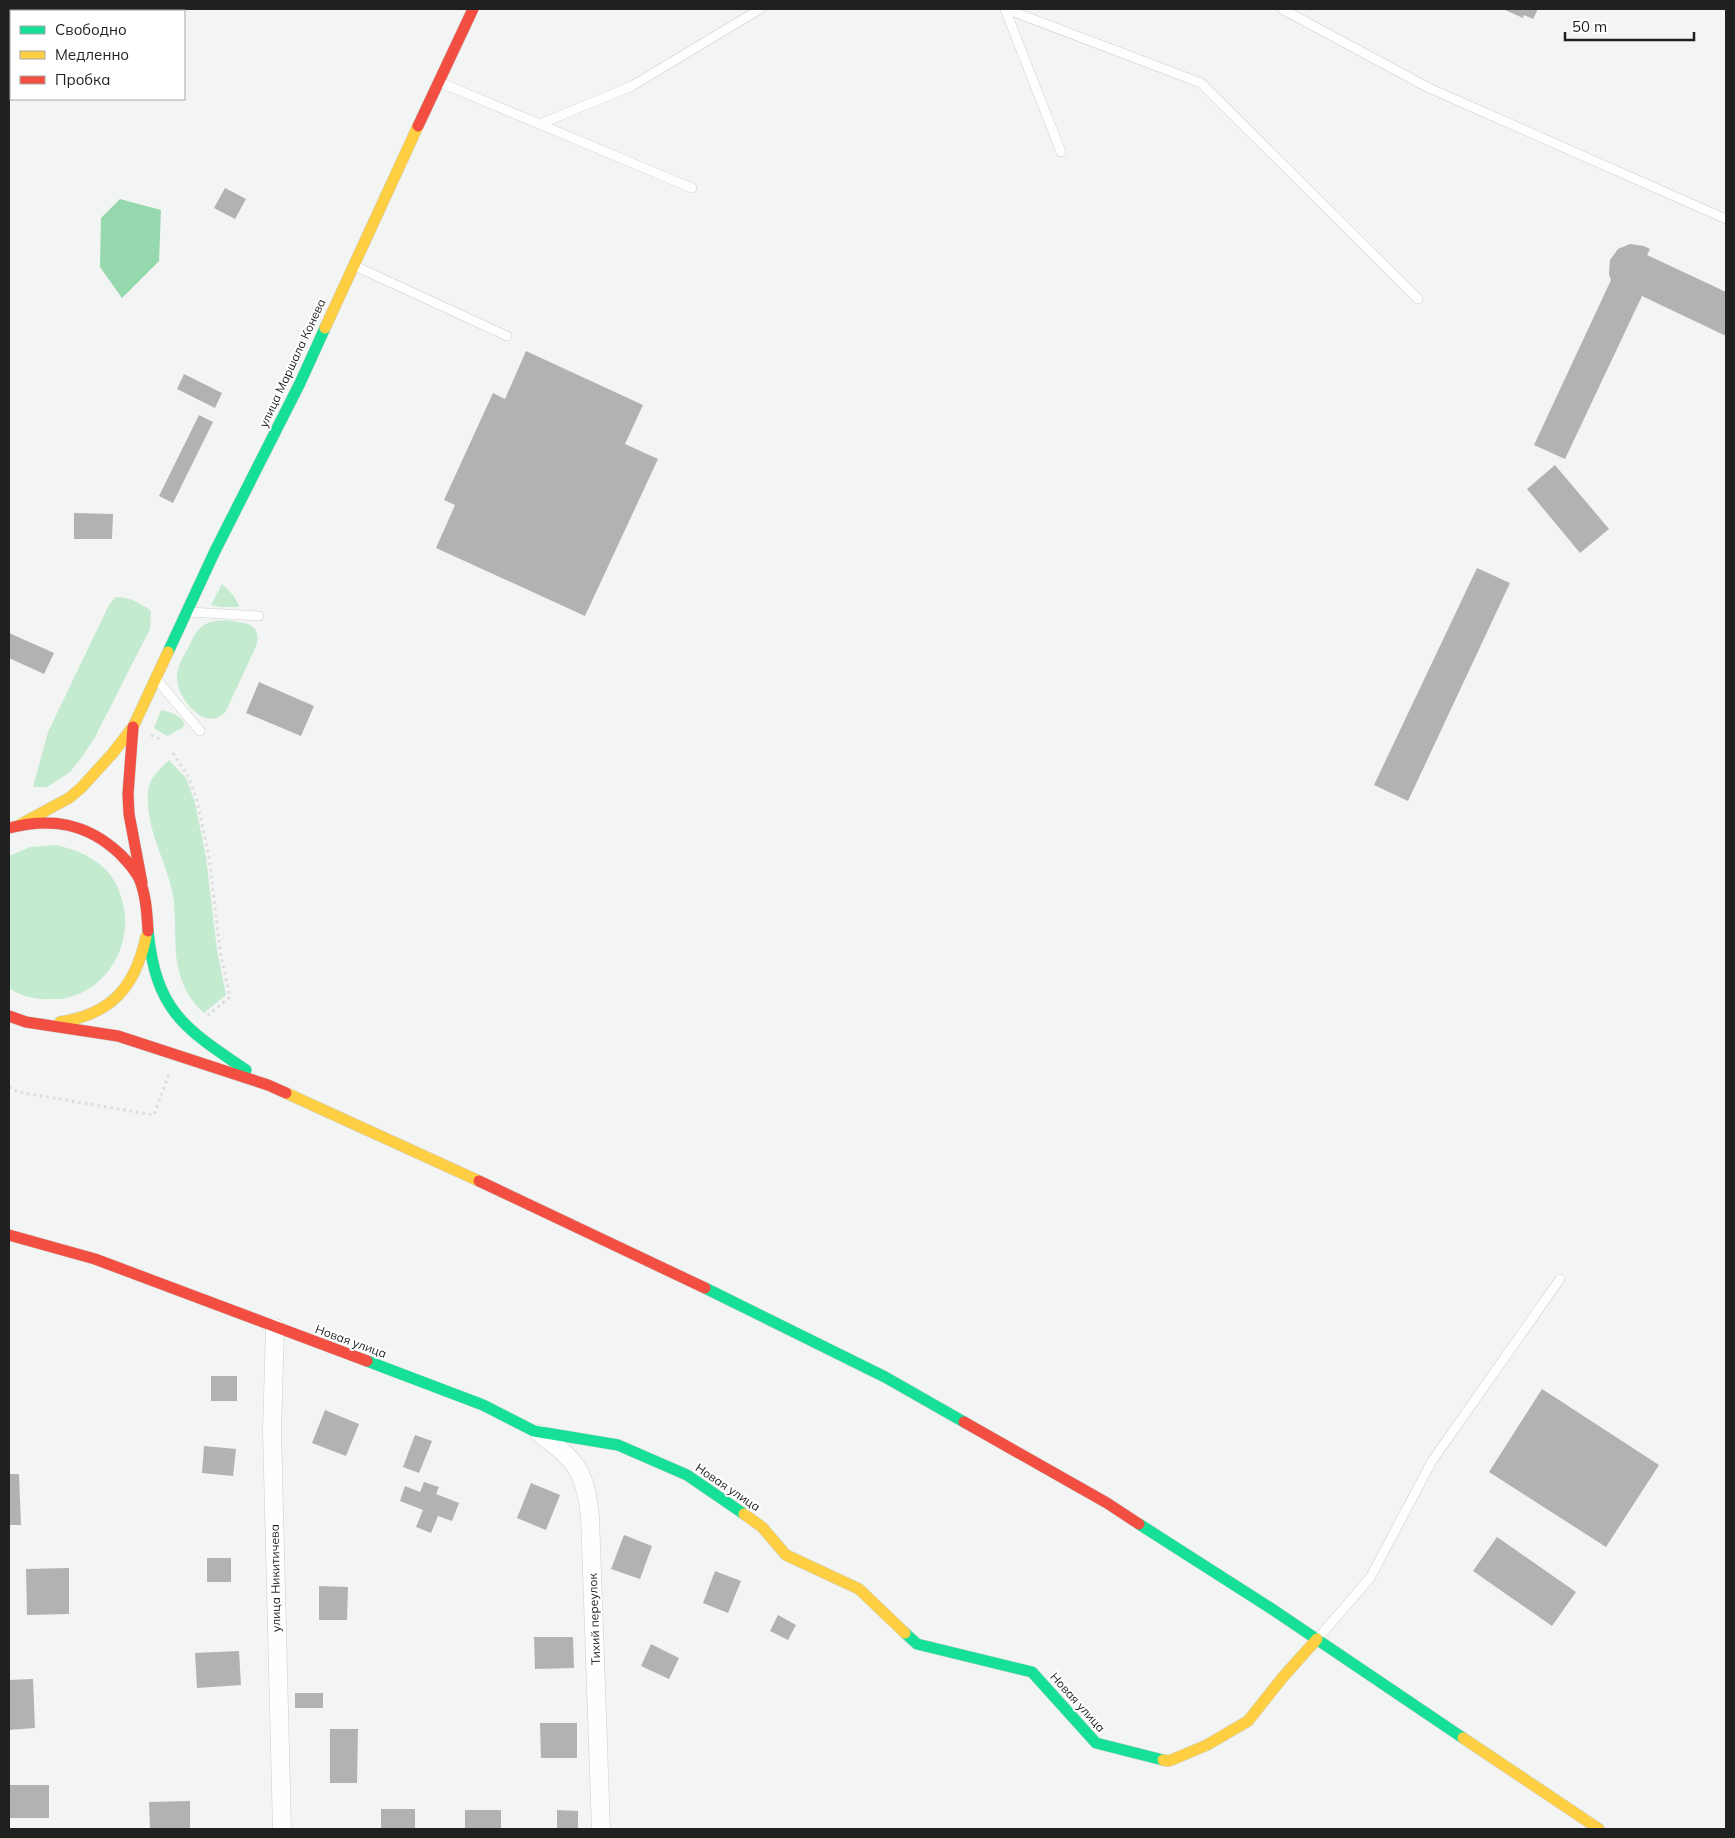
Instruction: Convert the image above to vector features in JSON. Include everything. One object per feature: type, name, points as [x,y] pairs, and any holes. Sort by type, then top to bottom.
[{"type":"main road","name":"улица Маршала Конева","points":[[133,727],[186,612],[300,383],[473,9]]},
{"type":"main road","points":[[14,826],[69,798],[81,788],[112,754],[133,727]]},
{"type":"main road","points":[[133,727],[128,794],[129,814],[155,968],[160,984],[174,1014],[182,1024],[268,1085]]},
{"type":"main road","points":[[14,826],[63,823],[79,826],[91,832],[116,848],[129,863],[139,878],[144,895]]},
{"type":"main road","points":[[26,1022],[63,1022],[82,1019],[115,999],[137,972],[148,928]]},
{"type":"main road","points":[[9,1016],[26,1022],[118,1036],[268,1085],[554,1215],[711,1290],[885,1378],[1107,1503],[1317,1640],[1599,1829]]},
{"type":"main road","name":"Новая улица","points":[[9,1235],[95,1258],[483,1405],[534,1431],[618,1445],[687,1475],[762,1527],[786,1555],[859,1589],[917,1644],[1032,1672],[1096,1743],[1169,1761],[1207,1745],[1248,1721],[1283,1677],[1317,1640]]},
{"type":"street","name":"улица Никитичева","points":[[276,1328],[272,1440],[282,1829]]},
{"type":"street","name":"Тихий переулок","points":[[534,1431],[565,1452],[582,1475],[588,1495],[601,1829]]},
{"type":"lane","points":[[540,124],[632,86],[760,9]]},
{"type":"lane","points":[[1005,9],[1061,152]]},
{"type":"lane","points":[[1005,9],[1201,82],[1418,299]]},
{"type":"lane","points":[[1282,9],[1429,88],[1726,219]]},
{"type":"lane","points":[[439,82],[692,188]]},
{"type":"lane","points":[[353,265],[508,336]]},
{"type":"lane","points":[[186,612],[258,616]]},
{"type":"lane","points":[[155,678],[200,731]]},
{"type":"lane","points":[[1317,1640],[1370,1578],[1432,1461],[1560,1280]]},
{"type":"path","points":[[149,734],[162,740]]},
{"type":"path","points":[[173,753],[188,776],[197,801],[209,857],[220,951],[230,997],[205,1019]]},
{"type":"path","points":[[9,1087],[18,1092],[154,1115],[169,1074]]},
{"type":"shaded area","points":[[120,199],[161,210],[159,261],[122,298],[100,267],[101,218]]},
{"type":"shaded area","points":[[222,584],[233,595],[239,605],[238,607],[211,605]]},
{"type":"shaded area","points":[[116,597],[135,601],[151,611],[150,629],[95,737],[82,757],[70,772],[47,787],[33,787],[48,732],[109,605]]},
{"type":"shaded area","points":[[227,620],[250,625],[256,631],[258,637],[257,644],[226,711],[218,717],[210,719],[202,717],[195,712],[182,696],[177,679],[178,670],[199,629],[208,623]]},
{"type":"shaded area","points":[[161,710],[178,716],[185,724],[182,728],[167,736],[154,728]]},
{"type":"shaded area","points":[[169,760],[186,778],[195,803],[206,857],[217,950],[226,995],[204,1013],[188,994],[179,971],[176,951],[174,900],[169,877],[149,817],[149,786],[156,774]]},
{"type":"shaded area","points":[[57,845],[88,856],[99,863],[111,876],[123,904],[124,934],[114,962],[94,985],[82,993],[67,998],[35,998],[24,996],[9,988],[9,856],[30,847]]},
{"type":"building","points":[[1503,9],[1538,9],[1533,19],[1524,15],[1523,18]]},
{"type":"building","points":[[225,188],[246,199],[235,219],[214,208]]},
{"type":"building","points":[[1630,244],[1650,249],[1647,255],[1726,292],[1726,336],[1642,296],[1565,459],[1534,445],[1611,280],[1609,274],[1610,260],[1618,249]]},
{"type":"building","points":[[526,351],[643,405],[625,444],[658,459],[585,616],[436,548],[455,505],[444,500],[493,393],[505,399]]},
{"type":"building","points":[[184,374],[222,393],[215,408],[177,389]]},
{"type":"building","points":[[199,415],[213,422],[173,503],[159,496]]},
{"type":"building","points":[[1555,465],[1609,529],[1580,553],[1527,489]]},
{"type":"building","points":[[74,513],[113,514],[112,539],[74,539]]},
{"type":"building","points":[[1477,568],[1510,583],[1408,801],[1374,785]]},
{"type":"building","points":[[9,633],[54,653],[44,674],[9,658]]},
{"type":"building","points":[[259,682],[314,706],[301,736],[246,713]]},
{"type":"building","points":[[211,1376],[237,1376],[237,1401],[211,1401]]},
{"type":"building","points":[[1542,1389],[1659,1465],[1606,1547],[1489,1472]]},
{"type":"building","points":[[325,1410],[359,1424],[346,1456],[312,1443]]},
{"type":"building","points":[[415,1435],[432,1441],[419,1473],[403,1467]]},
{"type":"building","points":[[204,1446],[236,1449],[233,1476],[202,1473]]},
{"type":"building","points":[[9,1474],[19,1474],[21,1525],[9,1525]]},
{"type":"building","points":[[424,1482],[439,1487],[436,1494],[459,1503],[452,1521],[438,1516],[431,1533],[416,1527],[423,1510],[400,1501],[405,1486],[420,1492]]},
{"type":"building","points":[[531,1483],[560,1495],[546,1530],[517,1518]]},
{"type":"building","points":[[624,1535],[652,1546],[640,1579],[611,1569]]},
{"type":"building","points":[[1497,1537],[1576,1592],[1552,1626],[1473,1571]]},
{"type":"building","points":[[207,1558],[231,1558],[231,1582],[207,1582]]},
{"type":"building","points":[[69,1568],[69,1614],[27,1615],[26,1569]]},
{"type":"building","points":[[715,1571],[741,1581],[728,1613],[703,1603]]},
{"type":"building","points":[[319,1586],[348,1587],[347,1620],[319,1620]]},
{"type":"building","points":[[778,1615],[796,1625],[788,1640],[770,1631]]},
{"type":"building","points":[[534,1637],[573,1637],[574,1668],[535,1669]]},
{"type":"building","points":[[651,1644],[679,1658],[669,1679],[641,1666]]},
{"type":"building","points":[[239,1651],[241,1685],[197,1688],[195,1653]]},
{"type":"building","points":[[33,1679],[35,1728],[9,1730],[9,1680]]},
{"type":"building","points":[[295,1693],[323,1693],[323,1708],[295,1708]]},
{"type":"building","points":[[540,1723],[577,1723],[577,1758],[541,1758]]},
{"type":"building","points":[[330,1729],[358,1729],[357,1783],[330,1783]]},
{"type":"building","points":[[9,1785],[49,1785],[49,1818],[9,1818]]},
{"type":"building","points":[[190,1801],[190,1829],[150,1829],[149,1802]]},
{"type":"building","points":[[381,1809],[415,1809],[415,1829],[381,1829]]},
{"type":"building","points":[[465,1810],[501,1810],[501,1829],[465,1829]]},
{"type":"building","points":[[557,1810],[578,1811],[578,1829],[557,1829]]},
{"type":"traffic: fast","points":[[168,652],[215,551],[300,383],[325,328]]},
{"type":"traffic: fast","points":[[148,931],[158,981],[166,999],[177,1015],[206,1042],[246,1070]]},
{"type":"traffic: fast","points":[[705,1288],[885,1377],[964,1422]]},
{"type":"traffic: fast","points":[[367,1361],[483,1405],[534,1431],[618,1445],[687,1475],[744,1514]]},
{"type":"traffic: fast","points":[[1139,1524],[1272,1609],[1463,1738]]},
{"type":"traffic: fast","points":[[905,1633],[917,1644],[1032,1672],[1096,1743],[1163,1760]]},
{"type":"traffic: slow","points":[[325,328],[418,126]]},
{"type":"traffic: slow","points":[[21,824],[69,798],[81,788],[112,754],[133,727],[168,652]]},
{"type":"traffic: slow","points":[[60,1022],[94,1012],[107,1005],[118,995],[128,984],[135,970],[146,937]]},
{"type":"traffic: slow","points":[[286,1093],[479,1181]]},
{"type":"traffic: slow","points":[[744,1514],[762,1527],[786,1555],[859,1589],[905,1633]]},
{"type":"traffic: slow","points":[[1163,1760],[1169,1761],[1207,1745],[1248,1721],[1283,1677],[1317,1639]]},
{"type":"traffic: slow","points":[[1463,1738],[1599,1829]]},
{"type":"traffic: jam","points":[[418,126],[473,9]]},
{"type":"traffic: jam","points":[[133,727],[128,794],[129,814],[142,883]]},
{"type":"traffic: jam","points":[[9,828],[39,823],[54,823],[68,825],[95,835],[120,854],[133,868],[139,878],[145,897],[148,931]]},
{"type":"traffic: jam","points":[[9,1016],[26,1022],[118,1036],[268,1085],[286,1093]]},
{"type":"traffic: jam","points":[[479,1181],[705,1288]]},
{"type":"traffic: jam","points":[[9,1235],[95,1259],[367,1361]]},
{"type":"traffic: jam","points":[[964,1422],[1107,1503],[1139,1524]]}]
